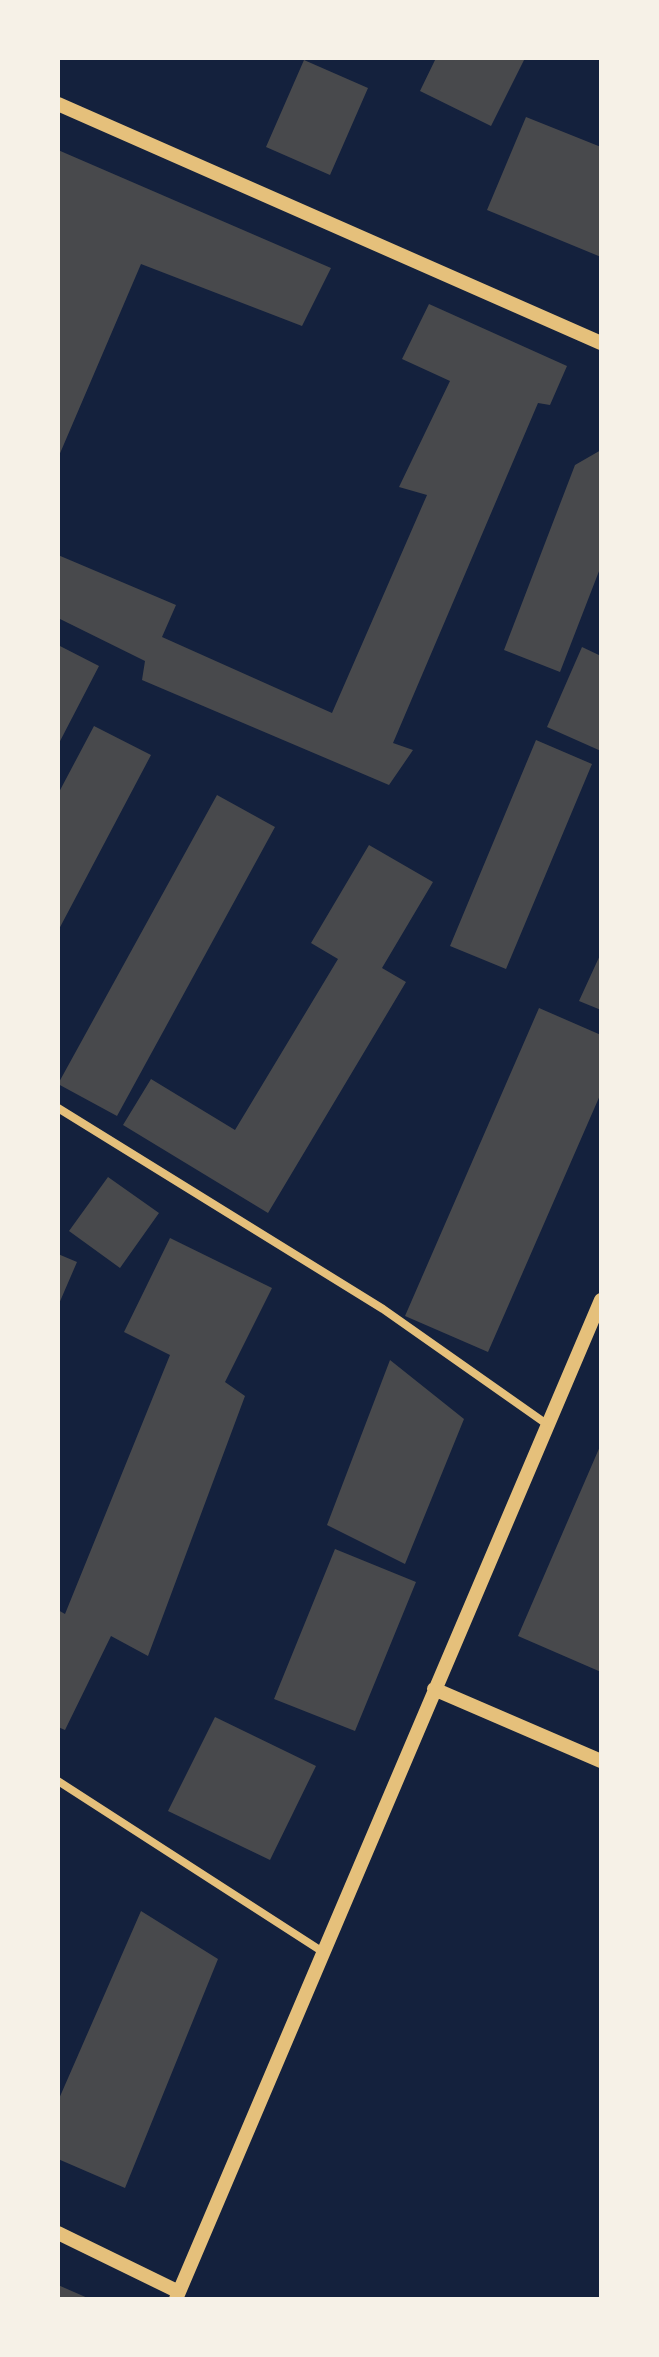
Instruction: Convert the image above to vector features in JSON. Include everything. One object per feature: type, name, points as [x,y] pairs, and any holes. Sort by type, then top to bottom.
[{"type":"street","points":[[58,104],[601,343]]},
{"type":"street","points":[[58,1108],[383,1309],[548,1425]]},
{"type":"street","points":[[58,2233],[178,2295],[601,1300]]},
{"type":"street","points":[[434,1689],[601,1761]]},
{"type":"street","points":[[58,1781],[323,1952]]},
{"type":"building","points":[[436,58],[525,58],[491,126],[420,91]]},
{"type":"building","points":[[304,60],[368,88],[330,175],[266,147]]},
{"type":"building","points":[[526,117],[601,147],[601,257],[487,210]]},
{"type":"building","points":[[58,150],[331,268],[302,326],[141,264],[58,458]]},
{"type":"building","points":[[429,304],[567,366],[550,405],[538,403],[393,743],[413,750],[389,785],[142,680],[145,661],[58,618],[58,555],[176,605],[162,637],[332,713],[427,495],[399,487],[450,381],[402,359]]},
{"type":"building","points":[[601,450],[601,566],[560,672],[504,650],[575,465]]},
{"type":"building","points":[[58,645],[99,666],[58,745]]},
{"type":"building","points":[[582,647],[601,656],[601,751],[547,727]]},
{"type":"building","points":[[94,726],[151,755],[58,931],[58,794]]},
{"type":"building","points":[[536,740],[592,764],[506,969],[450,946]]},
{"type":"building","points":[[217,795],[275,827],[117,1116],[58,1084]]},
{"type":"building","points":[[369,845],[433,882],[382,968],[406,982],[268,1213],[123,1125],[151,1079],[235,1130],[338,959],[311,943]]},
{"type":"building","points":[[601,953],[601,1010],[579,1001]]},
{"type":"building","points":[[539,1008],[601,1035],[601,1093],[488,1352],[405,1316]]},
{"type":"building","points":[[108,1177],[159,1213],[120,1268],[69,1231]]},
{"type":"building","points":[[170,1238],[272,1288],[225,1382],[245,1396],[148,1656],[111,1636],[65,1730],[58,1727],[58,1610],[65,1614],[170,1355],[124,1332]]},
{"type":"building","points":[[58,1254],[77,1262],[58,1306]]},
{"type":"building","points":[[390,1360],[464,1419],[405,1564],[327,1525]]},
{"type":"building","points":[[601,1444],[601,1672],[518,1636]]},
{"type":"building","points":[[335,1549],[416,1582],[355,1731],[274,1699]]},
{"type":"building","points":[[215,1717],[316,1766],[270,1860],[168,1811]]},
{"type":"building","points":[[141,1911],[218,1959],[125,2188],[58,2159],[58,2101]]},
{"type":"building","points":[[58,2285],[90,2299],[58,2299]]}]
